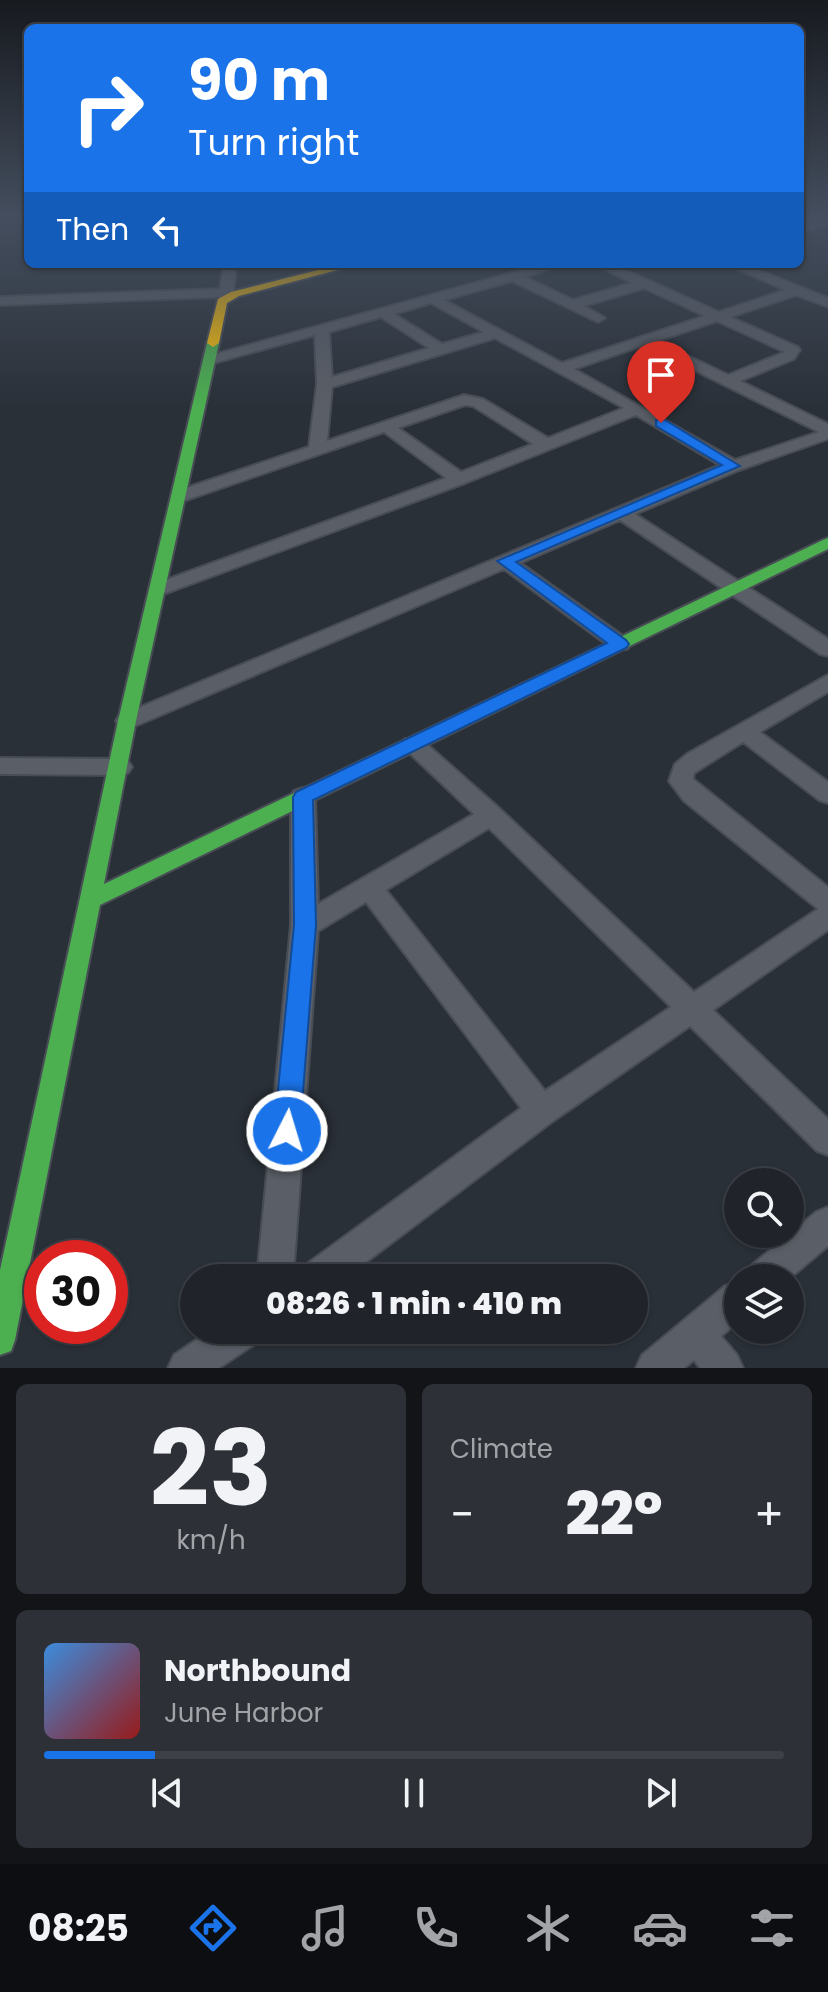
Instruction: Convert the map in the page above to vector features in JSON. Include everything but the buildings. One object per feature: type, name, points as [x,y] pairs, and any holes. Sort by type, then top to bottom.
[{"type":"street","points":[[0,1340],[127,721],[228,280]]},
{"type":"street","points":[[0,301],[227,295],[290,280]]},
{"type":"street","points":[[210,360],[504,280]]},
{"type":"street","points":[[520,280],[598,318]]},
{"type":"street","points":[[634,280],[793,350],[789,356],[727,381]]},
{"type":"street","points":[[772,280],[828,303]]},
{"type":"street","points":[[572,305],[643,284]]},
{"type":"street","points":[[561,368],[798,290]]},
{"type":"street","points":[[435,300],[637,409],[733,466]]},
{"type":"street","points":[[385,314],[441,350]]},
{"type":"street","points":[[317,452],[325,384],[322,331]]},
{"type":"street","points":[[325,384],[496,333]]},
{"type":"street","points":[[644,340],[828,432]]},
{"type":"street","points":[[180,496],[471,400],[547,445]]},
{"type":"street","points":[[159,589],[459,479],[637,409]]},
{"type":"street","points":[[387,427],[459,479]]},
{"type":"street","points":[[127,721],[733,466],[828,432]]},
{"type":"street","points":[[621,513],[828,649]]},
{"type":"street","points":[[91,900],[828,543]]},
{"type":"street","points":[[505,561],[620,644]]},
{"type":"street","points":[[828,682],[695,760],[683,770],[681,781],[693,795],[828,902]]},
{"type":"street","points":[[743,731],[828,794]]},
{"type":"street","points":[[413,745],[491,815],[828,1140]]},
{"type":"street","points":[[0,766],[120,767]]},
{"type":"street","points":[[276,1264],[305,925],[303,797]]},
{"type":"street","points":[[305,925],[491,815]]},
{"type":"street","points":[[370,888],[542,1111]]},
{"type":"street","points":[[335,1264],[542,1111],[828,916]]},
{"type":"street","points":[[780,1264],[828,1224]]},
{"type":"street","points":[[655,1368],[724,1311]]},
{"type":"street","points":[[696,1334],[724,1368]]},
{"type":"street","points":[[187,1368],[222,1344]]},
{"type":"traffic: fast","points":[[0,1340],[127,721],[213,343]]},
{"type":"traffic: fast","points":[[91,900],[828,543]]},
{"type":"traffic: slow","points":[[213,343],[222,301],[235,294],[292,280]]},
{"type":"route","points":[[287,1131],[305,925],[303,797],[620,644],[505,561],[733,466],[661,423]]}]
